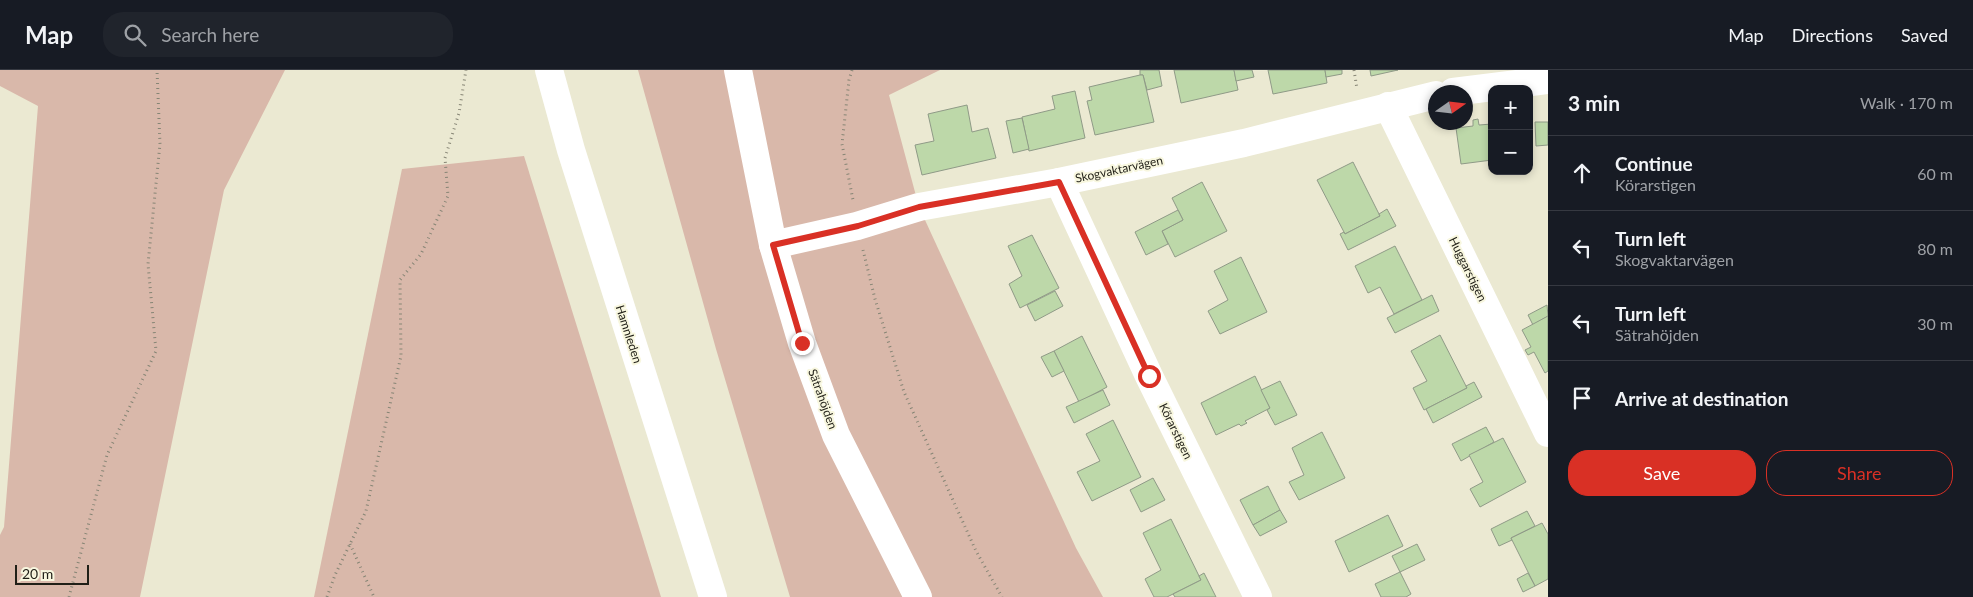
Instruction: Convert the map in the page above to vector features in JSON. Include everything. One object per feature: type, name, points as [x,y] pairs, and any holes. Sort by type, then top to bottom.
[{"type":"street","name":"Hamnleden","points":[[549,70],[571,150],[713,597]]},
{"type":"street","name":"Sätrahöjden","points":[[738,70],[773,245],[802,343],[836,435],[918,597]]},
{"type":"street","points":[[1473,89],[1548,80]]},
{"type":"street","name":"Skogvaktarvägen","points":[[773,245],[858,226],[919,207],[1059,182],[1244,143],[1428,97]]},
{"type":"street","name":"Huggarstigen","points":[[1388,106],[1548,433]]},
{"type":"street","name":"Körarstigen","points":[[1059,182],[1149,376],[1258,597]]},
{"type":"path","points":[[69,597],[107,455],[156,351],[148,264],[160,144],[158,70]]},
{"type":"path","points":[[328,597],[335,575],[366,511],[400,356],[400,280],[421,254],[448,196],[445,158],[459,113],[466,70]]},
{"type":"path","points":[[852,70],[849,80],[842,144],[875,299],[904,392],[976,552],[1002,597]]},
{"type":"path","points":[[350,544],[374,597]]},
{"type":"shaded area","points":[[0,70],[285,70],[224,190],[140,597],[0,597],[0,535],[4,527],[38,106],[0,86]]},
{"type":"shaded area","points":[[638,70],[940,70],[889,95],[919,207],[1076,548],[1103,597],[790,597],[716,349]]},
{"type":"shaded area","points":[[524,156],[661,597],[314,597],[402,169]]},
{"type":"building","points":[[1140,70],[1159,70],[1162,86],[1147,90],[1143,75],[1140,75]]},
{"type":"building","points":[[1174,70],[1234,70],[1238,90],[1181,103]]},
{"type":"building","points":[[1234,70],[1252,70],[1254,77],[1236,81]]},
{"type":"building","points":[[1268,70],[1325,70],[1327,83],[1273,94]]},
{"type":"building","points":[[1325,70],[1342,70],[1342,74],[1326,77]]},
{"type":"building","points":[[1370,70],[1398,70],[1371,76]]},
{"type":"building","points":[[1143,75],[1154,122],[1095,135],[1087,101],[1092,100],[1089,87]]},
{"type":"building","points":[[1075,91],[1085,138],[1029,151],[1022,117],[1055,109],[1052,96]]},
{"type":"building","points":[[967,105],[972,132],[988,128],[996,158],[922,175],[915,145],[934,141],[928,114]]},
{"type":"building","points":[[1022,118],[1029,149],[1013,153],[1006,121]]},
{"type":"building","points":[[1478,119],[1479,125],[1488,124],[1488,161],[1461,164],[1456,130],[1473,130],[1473,120]]},
{"type":"building","points":[[1535,122],[1548,122],[1548,145],[1536,146]]},
{"type":"building","points":[[1353,162],[1380,216],[1345,234],[1317,180]]},
{"type":"building","points":[[1202,182],[1227,231],[1175,257],[1162,231],[1183,220],[1172,198]]},
{"type":"building","points":[[1387,209],[1396,226],[1348,250],[1340,234],[1344,232],[1345,234],[1380,216],[1379,214]]},
{"type":"building","points":[[1178,210],[1183,220],[1162,231],[1168,244],[1146,255],[1135,232]]},
{"type":"building","points":[[1032,235],[1059,288],[1020,308],[1009,284],[1022,276],[1008,246]]},
{"type":"building","points":[[1395,246],[1422,300],[1394,314],[1380,287],[1368,293],[1355,266]]},
{"type":"building","points":[[1241,257],[1267,312],[1220,334],[1208,311],[1228,300],[1214,271]]},
{"type":"building","points":[[1055,291],[1063,306],[1035,321],[1027,305]]},
{"type":"building","points":[[1432,295],[1439,311],[1395,333],[1387,318]]},
{"type":"building","points":[[1547,305],[1548,316],[1533,325],[1528,315]]},
{"type":"building","points":[[1548,316],[1548,371],[1545,373],[1534,352],[1528,355],[1525,350],[1531,347],[1522,330]]},
{"type":"building","points":[[1440,335],[1467,388],[1424,410],[1413,388],[1427,381],[1411,351]]},
{"type":"building","points":[[1082,336],[1107,387],[1079,402],[1054,351]]},
{"type":"building","points":[[1054,351],[1064,371],[1052,377],[1041,357]]},
{"type":"building","points":[[1255,376],[1270,408],[1245,421],[1247,423],[1241,426],[1239,424],[1216,435],[1201,403]]},
{"type":"building","points":[[1280,381],[1297,415],[1275,425],[1267,410],[1270,408],[1261,390]]},
{"type":"building","points":[[1474,382],[1482,397],[1433,423],[1426,409],[1467,388],[1466,386]]},
{"type":"building","points":[[1103,390],[1110,405],[1074,423],[1066,407]]},
{"type":"building","points":[[1113,420],[1141,477],[1092,501],[1077,472],[1100,461],[1086,434]]},
{"type":"building","points":[[1486,427],[1494,442],[1461,461],[1452,444]]},
{"type":"building","points":[[1322,432],[1345,478],[1299,500],[1289,482],[1304,475],[1292,448]]},
{"type":"building","points":[[1503,438],[1526,482],[1480,507],[1470,489],[1483,482],[1469,455]]},
{"type":"building","points":[[1153,478],[1165,500],[1141,512],[1130,490]]},
{"type":"building","points":[[1268,486],[1280,510],[1253,525],[1240,500]]},
{"type":"building","points":[[1280,510],[1287,522],[1260,536],[1253,525]]},
{"type":"building","points":[[1527,511],[1535,526],[1499,546],[1491,529]]},
{"type":"building","points":[[1388,515],[1403,546],[1349,572],[1335,541]]},
{"type":"building","points":[[1171,519],[1201,580],[1167,597],[1154,597],[1145,579],[1161,570],[1143,533]]},
{"type":"building","points":[[1542,523],[1548,534],[1548,579],[1535,586],[1511,538]]},
{"type":"building","points":[[1417,544],[1425,560],[1400,572],[1392,556]]},
{"type":"building","points":[[1400,572],[1411,594],[1406,597],[1381,597],[1375,584]]},
{"type":"building","points":[[1204,573],[1216,597],[1175,597],[1173,594],[1201,580],[1199,576]]},
{"type":"building","points":[[1528,573],[1535,586],[1523,592],[1517,579]]},
{"type":"route","points":[[802,343],[773,245],[858,226],[919,207],[1059,182],[1149,376]]}]
